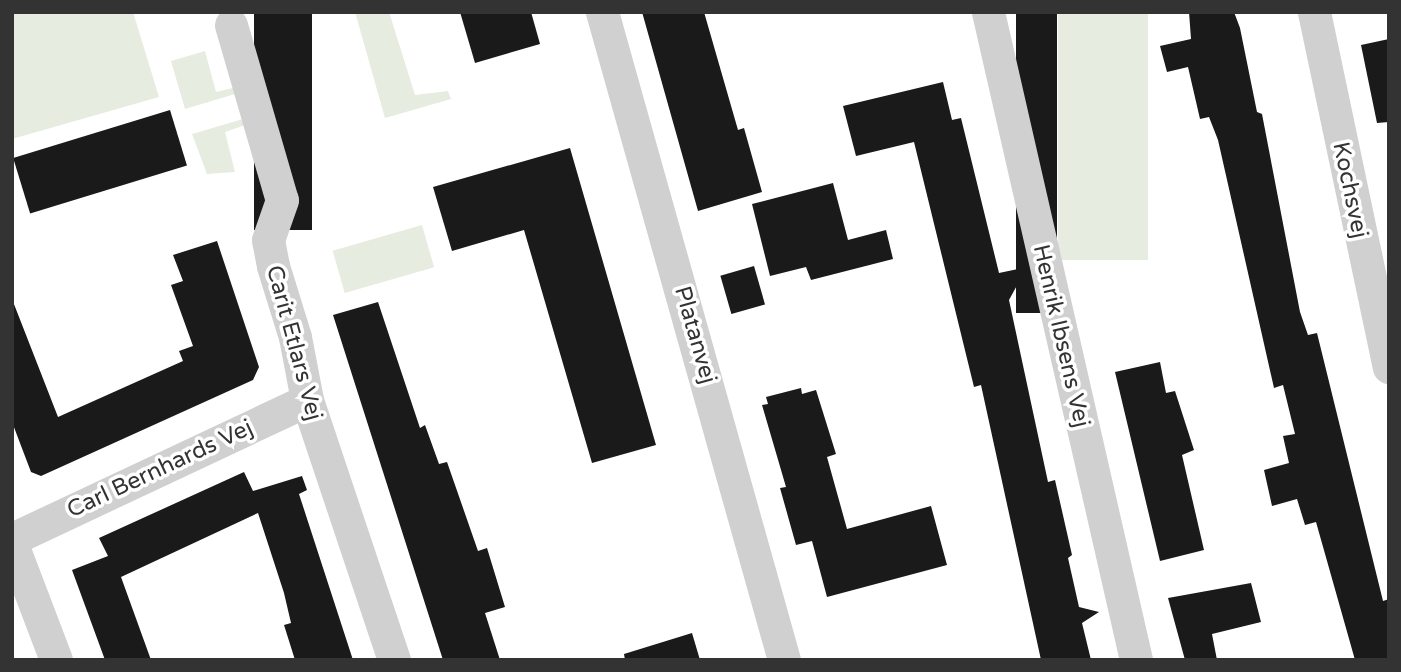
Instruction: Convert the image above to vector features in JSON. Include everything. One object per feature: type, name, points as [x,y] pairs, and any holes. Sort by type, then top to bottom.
[{"type":"street","name":"Platanvej","points":[[602,12],[784,660]]},
{"type":"street","name":"Henrik Ibsens Vej","points":[[988,12],[1136,660]]},
{"type":"street","name":"Kochsvej","points":[[1314,12],[1389,367]]},
{"type":"street","name":"Carit Etlars Vej","points":[[231,25],[282,200],[272,225],[270,253],[295,337],[307,400],[394,660]]},
{"type":"street","name":"Carl Bernhards Vej","points":[[12,538],[307,400]]},
{"type":"street","points":[[12,544],[56,660]]},
{"type":"shaded area","points":[[12,12],[133,12],[159,97],[12,139]]},
{"type":"shaded area","points":[[355,12],[389,12],[415,95],[448,91],[451,99],[385,118]]},
{"type":"shaded area","points":[[1058,12],[1148,12],[1148,260],[1058,260]]},
{"type":"shaded area","points":[[205,51],[216,92],[237,87],[235,94],[185,109],[171,61]]},
{"type":"shaded area","points":[[243,119],[248,124],[225,132],[235,172],[207,174],[192,134]]},
{"type":"shaded area","points":[[422,225],[434,267],[345,293],[333,251]]},
{"type":"building","points":[[254,12],[312,12],[312,230],[254,230]]},
{"type":"building","points":[[460,12],[531,12],[540,44],[475,63]]},
{"type":"building","points":[[642,12],[704,12],[738,130],[744,128],[762,192],[698,211]]},
{"type":"building","points":[[1016,12],[1057,12],[1057,313],[1016,313]]},
{"type":"building","points":[[1189,12],[1234,12],[1240,28],[1257,112],[1262,114],[1300,312],[1308,335],[1317,333],[1383,601],[1389,599],[1389,660],[1355,660],[1316,522],[1305,525],[1297,499],[1272,506],[1264,470],[1289,463],[1283,436],[1295,434],[1283,385],[1274,388],[1218,140],[1209,117],[1200,119],[1188,67],[1167,72],[1160,46],[1191,39]]},
{"type":"building","points":[[1389,39],[1389,122],[1377,123],[1361,45]]},
{"type":"building","points":[[943,82],[952,120],[961,118],[999,273],[1027,267],[1009,300],[1048,482],[1055,480],[1072,555],[1068,558],[1079,607],[1099,612],[1082,623],[1091,660],[1041,660],[981,385],[974,387],[914,142],[856,156],[843,106]]},
{"type":"building","points":[[170,110],[187,165],[30,213],[13,158]]},
{"type":"building","points":[[570,148],[656,445],[592,463],[524,230],[452,251],[433,187]]},
{"type":"building","points":[[833,183],[848,240],[886,230],[893,259],[811,280],[806,267],[770,276],[752,204]]},
{"type":"building","points":[[217,241],[259,367],[253,380],[41,476],[31,472],[12,422],[12,299],[58,417],[183,361],[179,351],[193,346],[171,285],[183,281],[173,255]]},
{"type":"building","points":[[754,266],[765,304],[731,314],[720,276]]},
{"type":"building","points":[[378,302],[420,428],[425,425],[439,464],[447,462],[478,551],[487,548],[505,607],[485,613],[500,660],[443,660],[333,315]]},
{"type":"building","points":[[1160,362],[1166,393],[1175,391],[1194,450],[1182,455],[1204,550],[1160,561],[1115,372]]},
{"type":"building","points":[[801,388],[802,394],[816,390],[836,454],[827,457],[847,529],[931,506],[947,565],[827,597],[812,541],[796,545],[780,488],[786,487],[762,405],[768,404],[766,397]]},
{"type":"building","points":[[244,472],[253,491],[302,476],[307,490],[299,494],[353,660],[295,660],[284,625],[291,623],[284,593],[258,513],[121,577],[151,660],[105,660],[72,570],[108,556],[99,538]]},
{"type":"building","points":[[1251,583],[1261,622],[1212,634],[1217,660],[1185,660],[1168,598]]},
{"type":"building","points":[[692,633],[700,660],[625,660],[624,654]]}]
